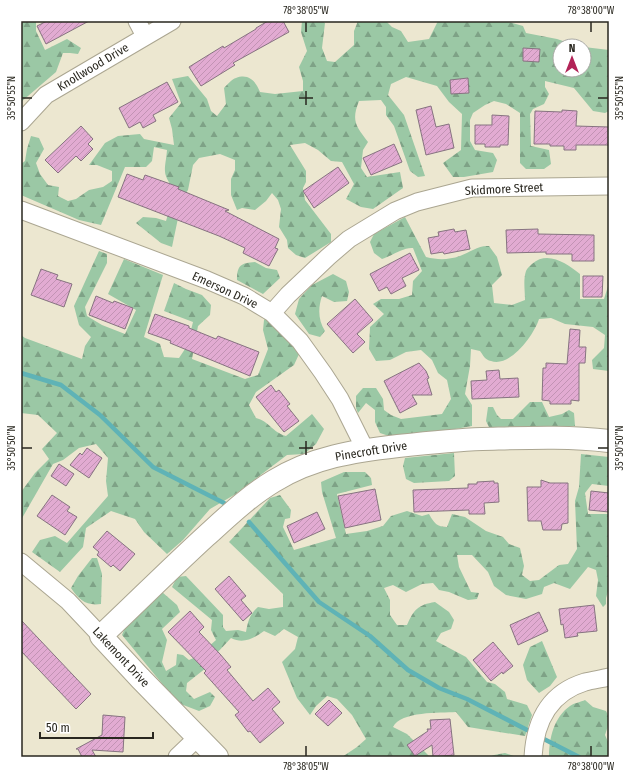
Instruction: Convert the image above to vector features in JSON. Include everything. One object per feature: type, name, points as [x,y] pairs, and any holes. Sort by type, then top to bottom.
[{"type":"street","points":[[136,21],[145,36]]},
{"type":"street","name":"Knollwood Drive","points":[[21,122],[46,95],[172,21]]},
{"type":"street","name":"Skidmore Street","points":[[272,313],[288,295],[349,239],[395,211],[417,202],[472,188],[609,186]]},
{"type":"street","name":"Emerson Drive","points":[[21,210],[207,280],[244,296],[272,313],[300,340],[323,373],[340,399],[365,449]]},
{"type":"street","name":"Pinecroft Drive","points":[[101,636],[192,549],[252,496],[274,481],[299,468],[343,453],[365,449],[459,440],[552,437],[609,441]]},
{"type":"street","name":"Lakemont Drive","points":[[21,562],[68,601],[217,757]]},
{"type":"street","points":[[533,757],[534,741],[540,720],[550,703],[565,691],[584,682],[609,677]]},
{"type":"street","points":[[177,757],[198,737]]},
{"type":"green space","points":[[21,21],[36,21],[36,31],[45,50],[67,39],[81,48],[78,54],[63,53],[56,72],[21,102]]},
{"type":"green space","points":[[302,21],[322,21],[325,23],[322,48],[327,61],[335,62],[354,45],[354,31],[358,21],[386,21],[392,27],[401,31],[408,42],[429,39],[438,21],[505,21],[523,26],[526,33],[552,38],[552,78],[592,78],[592,48],[609,50],[609,111],[605,113],[593,111],[574,88],[545,81],[545,87],[549,94],[544,104],[533,109],[530,114],[531,146],[549,150],[551,164],[544,169],[526,169],[520,163],[520,113],[506,104],[494,101],[473,113],[470,120],[470,141],[475,150],[493,153],[497,160],[493,172],[464,177],[453,177],[443,163],[461,150],[462,114],[449,102],[437,86],[406,77],[391,84],[388,95],[404,115],[425,176],[418,177],[410,171],[394,126],[386,115],[386,107],[381,100],[359,101],[355,114],[356,123],[360,132],[368,142],[363,150],[361,168],[367,177],[400,172],[403,188],[373,209],[361,207],[346,199],[354,184],[342,162],[331,161],[318,150],[305,143],[290,145],[306,171],[306,182],[303,188],[305,200],[331,234],[331,242],[305,258],[296,255],[288,248],[287,240],[279,227],[281,209],[278,200],[272,193],[266,201],[255,210],[242,208],[237,210],[231,195],[231,179],[235,170],[235,160],[220,154],[199,158],[193,165],[188,190],[182,199],[172,247],[161,243],[136,223],[143,217],[156,218],[166,221],[175,191],[165,172],[167,150],[154,147],[152,161],[146,167],[125,167],[101,225],[79,220],[21,195],[21,164],[25,161],[31,136],[39,138],[44,149],[36,163],[40,174],[48,185],[59,187],[58,196],[68,201],[76,199],[89,190],[103,187],[112,181],[112,171],[97,165],[89,165],[105,143],[118,136],[140,134],[144,139],[174,145],[169,118],[181,103],[172,79],[188,76],[207,99],[211,111],[217,116],[226,104],[224,88],[236,78],[245,77],[251,79],[260,92],[275,94],[303,91],[303,81],[299,67],[307,51],[301,32]]},
{"type":"green space","points":[[405,217],[426,257],[447,259],[460,256],[478,248],[489,246],[497,257],[502,275],[492,285],[494,303],[512,305],[525,300],[524,282],[526,270],[538,260],[544,258],[557,260],[580,274],[580,299],[604,299],[609,283],[609,371],[593,369],[592,360],[604,348],[605,335],[593,327],[565,324],[551,318],[539,319],[527,341],[520,349],[506,360],[498,362],[487,360],[480,351],[471,349],[470,366],[465,394],[472,405],[472,426],[427,434],[392,437],[380,433],[375,422],[375,410],[366,403],[358,413],[356,408],[356,396],[363,388],[376,388],[383,399],[384,410],[401,419],[442,414],[451,399],[447,380],[438,373],[432,360],[421,350],[406,352],[390,360],[376,361],[369,349],[370,327],[384,314],[373,304],[381,299],[399,299],[412,295],[413,281],[422,271],[413,248],[401,250],[382,259],[374,253],[370,242],[374,234]]},
{"type":"green space","points":[[99,251],[107,254],[107,263],[85,307],[87,316],[102,325],[125,334],[136,310],[108,294],[124,259],[163,275],[144,337],[160,344],[164,357],[179,358],[187,346],[193,322],[164,311],[174,283],[202,295],[211,305],[210,315],[198,326],[192,359],[245,379],[258,375],[268,349],[263,330],[264,320],[266,317],[300,352],[294,365],[256,392],[249,405],[256,418],[260,419],[277,432],[286,436],[312,414],[324,429],[316,444],[304,454],[287,455],[234,495],[210,509],[183,540],[167,554],[144,532],[135,519],[111,511],[86,528],[83,547],[60,572],[32,552],[40,540],[55,536],[67,543],[108,496],[106,481],[108,458],[96,444],[79,448],[63,460],[53,464],[21,520],[21,492],[35,473],[49,459],[42,449],[57,433],[38,415],[21,413],[21,335],[25,338],[82,359],[85,346],[91,337],[79,325],[74,306]]},
{"type":"green space","points":[[255,262],[266,268],[277,270],[280,278],[263,294],[237,280],[239,268],[243,264]]},
{"type":"green space","points":[[333,274],[346,281],[349,292],[347,301],[334,302],[322,296],[319,314],[325,331],[320,337],[309,334],[295,314],[299,299],[312,285]]},
{"type":"green space","points":[[530,402],[542,402],[549,417],[562,414],[569,410],[574,413],[575,426],[489,427],[486,421],[488,407],[493,407],[501,419],[513,419]]},
{"type":"green space","points":[[454,453],[455,476],[449,481],[414,483],[406,479],[403,466],[405,458]]},
{"type":"green space","points":[[581,454],[609,457],[609,486],[592,484],[585,493],[588,514],[609,514],[609,588],[606,604],[603,607],[596,596],[598,580],[596,570],[588,567],[570,589],[554,583],[544,587],[542,594],[526,599],[506,595],[494,586],[488,572],[472,555],[457,555],[459,567],[471,592],[479,593],[477,599],[468,600],[449,592],[439,590],[433,583],[422,584],[406,592],[393,585],[384,588],[390,600],[390,615],[397,625],[407,625],[414,611],[429,603],[435,602],[449,612],[454,620],[451,629],[441,633],[436,641],[466,657],[487,682],[495,684],[505,692],[507,699],[527,705],[532,715],[525,736],[468,727],[456,712],[412,715],[397,722],[393,727],[407,734],[430,757],[342,757],[366,739],[352,715],[337,699],[327,696],[316,706],[310,715],[297,698],[282,662],[295,649],[298,637],[284,629],[275,636],[264,631],[244,641],[231,638],[206,668],[187,683],[186,691],[194,699],[210,692],[215,697],[210,706],[199,711],[178,703],[122,635],[129,618],[162,592],[177,605],[180,612],[162,629],[167,640],[162,662],[166,671],[176,665],[177,654],[183,655],[189,660],[198,656],[216,640],[211,630],[212,620],[172,587],[177,577],[186,576],[223,615],[223,627],[226,631],[238,630],[246,632],[250,618],[258,607],[269,609],[283,607],[283,594],[229,542],[270,498],[280,495],[291,510],[290,518],[285,519],[283,527],[294,550],[336,538],[322,492],[321,482],[344,472],[365,472],[371,478],[372,485],[337,494],[346,534],[367,531],[383,526],[391,516],[407,511],[422,516],[429,514],[436,524],[444,527],[447,527],[452,514],[465,517],[486,531],[503,537],[509,544],[520,548],[524,566],[522,575],[530,581],[539,580],[559,565],[568,564],[577,549],[575,501],[579,487]]},
{"type":"green space","points":[[92,558],[97,558],[102,574],[101,604],[91,604],[83,601],[71,588]]},
{"type":"green space","points":[[542,641],[557,677],[550,686],[539,693],[527,680],[523,665],[530,647]]},
{"type":"green space","points":[[585,700],[593,707],[606,711],[608,714],[608,723],[605,735],[609,744],[609,757],[549,757],[551,735],[556,722],[570,706]]},
{"type":"green space","points":[[505,753],[517,757],[489,757],[494,755]]},
{"type":"building","points":[[47,21],[89,21],[46,44],[37,26]]},
{"type":"building","points":[[268,21],[283,21],[289,32],[233,63],[235,65],[201,86],[189,67]]},
{"type":"building","points":[[523,48],[540,49],[539,62],[523,61]]},
{"type":"building","points":[[468,78],[469,93],[451,94],[450,80]]},
{"type":"building","points":[[167,82],[178,102],[153,115],[156,121],[143,128],[140,122],[129,128],[119,108]]},
{"type":"building","points":[[431,106],[436,127],[449,124],[454,148],[426,155],[416,110]]},
{"type":"building","points":[[562,110],[577,111],[576,126],[609,127],[609,145],[576,145],[576,150],[564,150],[564,146],[534,144],[535,111],[562,112]]},
{"type":"building","points":[[492,115],[509,116],[508,145],[500,145],[500,147],[485,147],[485,144],[475,144],[475,125],[492,125]]},
{"type":"building","points":[[81,126],[93,139],[88,144],[93,149],[81,161],[76,156],[58,173],[45,160]]},
{"type":"building","points":[[394,144],[402,162],[371,175],[363,158]]},
{"type":"building","points":[[338,167],[349,183],[314,208],[303,191]]},
{"type":"building","points":[[127,174],[143,180],[145,175],[179,187],[178,189],[229,210],[225,211],[279,239],[275,248],[278,249],[269,266],[243,253],[245,248],[219,236],[118,197]]},
{"type":"building","points":[[454,229],[455,232],[466,230],[470,249],[444,254],[443,252],[431,254],[428,238],[439,236],[438,232]]},
{"type":"building","points":[[538,229],[538,234],[594,235],[594,261],[572,261],[572,254],[546,254],[546,252],[507,253],[506,230]]},
{"type":"building","points":[[410,253],[419,270],[402,278],[406,286],[391,294],[387,287],[379,291],[370,274]]},
{"type":"building","points":[[41,269],[58,275],[56,279],[72,284],[64,307],[31,295]]},
{"type":"building","points":[[583,276],[603,276],[602,297],[583,297]]},
{"type":"building","points":[[96,296],[113,303],[114,301],[133,308],[125,329],[89,315]]},
{"type":"building","points":[[355,299],[373,320],[357,334],[365,342],[353,353],[327,324]]},
{"type":"building","points":[[155,314],[189,326],[189,328],[216,339],[218,336],[259,352],[250,376],[170,343],[171,341],[148,333]]},
{"type":"building","points":[[570,329],[580,330],[579,347],[586,347],[585,363],[579,363],[579,401],[571,400],[571,404],[550,404],[550,401],[542,400],[543,368],[546,368],[546,363],[567,364]]},
{"type":"building","points":[[419,363],[426,371],[429,378],[427,379],[432,395],[412,395],[417,404],[400,413],[384,381]]},
{"type":"building","points":[[499,370],[500,379],[518,378],[519,397],[472,399],[471,381],[487,380],[486,371]]},
{"type":"building","points":[[271,385],[276,392],[279,390],[290,404],[287,406],[299,421],[284,432],[256,397]]},
{"type":"building","points":[[87,448],[102,458],[89,478],[70,465],[80,453],[82,455]]},
{"type":"building","points":[[59,464],[74,474],[66,486],[51,476]]},
{"type":"building","points":[[541,480],[550,483],[568,483],[568,523],[562,524],[561,530],[543,530],[541,521],[528,521],[527,487],[541,487]]},
{"type":"building","points":[[494,481],[494,483],[498,483],[499,502],[484,503],[485,514],[469,514],[469,510],[414,512],[413,490],[468,488],[468,484]]},
{"type":"building","points":[[375,489],[381,520],[345,528],[338,496]]},
{"type":"building","points":[[591,491],[609,493],[609,512],[589,510]]},
{"type":"building","points":[[52,495],[70,507],[67,511],[77,517],[65,535],[37,516]]},
{"type":"building","points":[[317,512],[325,529],[294,543],[287,526]]},
{"type":"building","points":[[107,531],[135,554],[120,571],[113,565],[111,567],[97,555],[99,552],[93,547]]},
{"type":"building","points":[[229,576],[246,596],[241,600],[252,613],[243,621],[215,589]]},
{"type":"building","points":[[594,605],[597,631],[577,633],[578,636],[565,638],[563,624],[561,625],[559,609]]},
{"type":"building","points":[[190,611],[204,627],[199,632],[231,667],[227,670],[253,701],[268,688],[280,702],[272,709],[284,723],[260,743],[250,731],[248,732],[235,715],[239,712],[204,673],[206,671],[168,632]]},
{"type":"building","points":[[539,612],[548,631],[518,645],[510,625]]},
{"type":"building","points":[[21,620],[91,694],[76,709],[21,651]]},
{"type":"building","points":[[493,642],[513,666],[503,674],[502,672],[491,681],[473,660]]},
{"type":"building","points":[[329,700],[342,713],[328,726],[315,714]]},
{"type":"building","points":[[103,715],[125,717],[123,752],[92,750],[96,757],[82,757],[78,749],[76,749],[102,735]]},
{"type":"building","points":[[450,719],[454,755],[433,757],[432,745],[415,756],[407,745],[428,731],[427,729],[431,729],[430,720]]},
{"type":"waterway","points":[[21,373],[61,385],[100,415],[153,467],[224,503]]},
{"type":"waterway","points":[[249,522],[319,602],[370,636],[408,670],[439,688],[467,699],[533,733]]},
{"type":"waterway","points":[[540,737],[579,757]]}]
